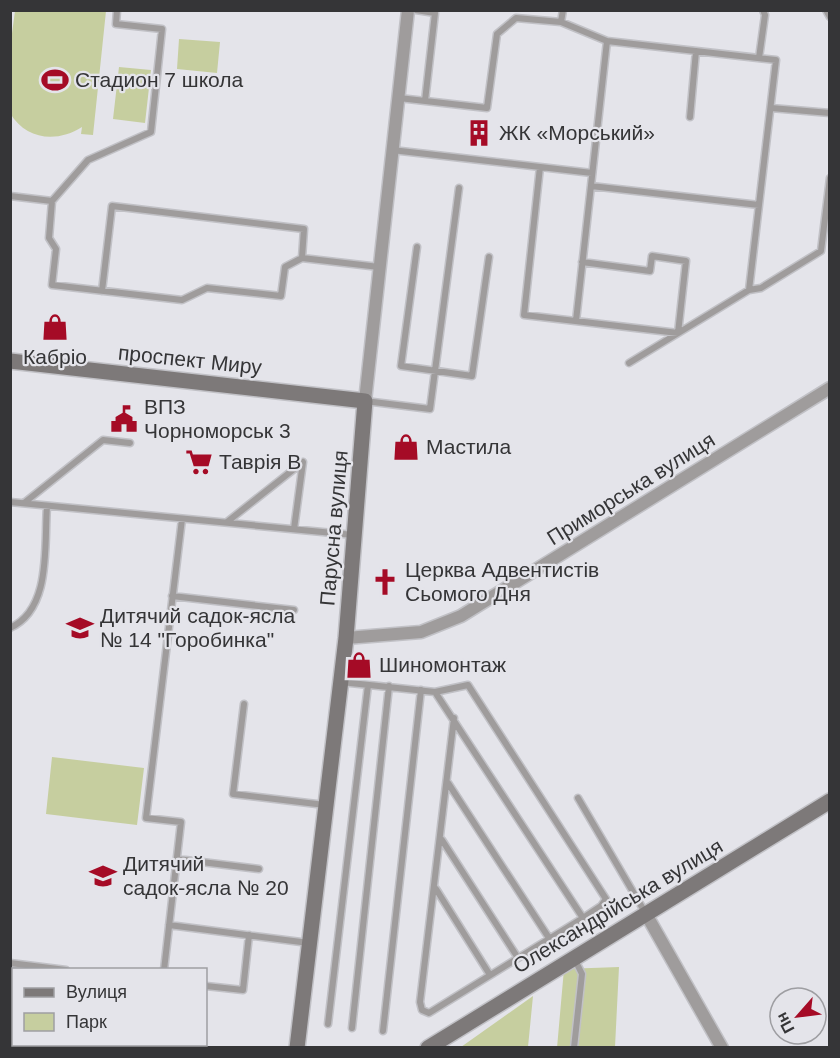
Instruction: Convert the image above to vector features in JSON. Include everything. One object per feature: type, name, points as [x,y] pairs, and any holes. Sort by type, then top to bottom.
[{"type":"street","name":"Парусна вулиця","points":[[297,1047],[346,638],[365,401],[408,10]]},
{"type":"street","name":"проспект Миру","points":[[10,361],[365,401]]},
{"type":"street","name":"Приморська вулиця","points":[[346,638],[421,632],[461,616],[830,388]]},
{"type":"street","name":"Олександрійська вулиця","points":[[428,1047],[830,801]]},
{"type":"street","points":[[646,914],[722,1047]]},
{"type":"street","points":[[79,1046],[106,1047]]},
{"type":"lane","points":[[117,10],[116,24],[162,29],[151,132],[88,160],[52,201],[49,238],[56,249],[52,285],[182,300],[207,288],[281,296],[285,267],[302,258],[380,267]]},
{"type":"lane","points":[[417,10],[435,13],[425,101]]},
{"type":"lane","points":[[561,22],[563,10]]},
{"type":"lane","points":[[759,58],[765,15],[763,10]]},
{"type":"lane","points":[[826,10],[830,17]]},
{"type":"lane","points":[[398,98],[487,108],[496,34],[516,18],[561,22],[607,41],[776,60],[749,290]]},
{"type":"lane","points":[[576,321],[607,41]]},
{"type":"lane","points":[[690,117],[696,51]]},
{"type":"lane","points":[[771,108],[830,113]]},
{"type":"lane","points":[[392,150],[592,173]]},
{"type":"lane","points":[[540,167],[524,315],[678,333]]},
{"type":"lane","points":[[629,363],[749,290],[761,288],[821,251],[830,178]]},
{"type":"lane","points":[[591,186],[759,205]]},
{"type":"lane","points":[[365,401],[430,409],[459,188]]},
{"type":"lane","points":[[10,196],[52,201]]},
{"type":"lane","points":[[102,291],[112,206],[304,229],[302,258]]},
{"type":"lane","points":[[417,246],[401,366],[435,371],[472,376],[489,256]]},
{"type":"lane","points":[[582,262],[650,271],[652,256],[686,261],[678,333]]},
{"type":"lane","points":[[23,504],[103,440],[130,443]]},
{"type":"lane","points":[[226,523],[303,462],[294,529]]},
{"type":"lane","points":[[10,502],[355,535]]},
{"type":"lane","points":[[10,628],[25,620],[34,608],[40,593],[47,506]]},
{"type":"lane","points":[[164,968],[181,822],[146,818],[182,519]]},
{"type":"lane","points":[[172,596],[294,610]]},
{"type":"lane","points":[[341,682],[435,692],[468,685],[598,882],[606,899],[602,906],[429,1013],[422,1010],[420,1002],[454,718]]},
{"type":"lane","points":[[328,1024],[368,685]]},
{"type":"lane","points":[[352,1028],[389,686]]},
{"type":"lane","points":[[383,1031],[422,690]]},
{"type":"lane","points":[[435,692],[583,918]]},
{"type":"lane","points":[[244,704],[233,794],[325,806]]},
{"type":"lane","points":[[448,783],[549,938]]},
{"type":"lane","points":[[578,798],[646,914]]},
{"type":"lane","points":[[441,839],[518,958]]},
{"type":"lane","points":[[177,859],[259,869]]},
{"type":"lane","points":[[435,889],[490,975]]},
{"type":"lane","points":[[169,925],[309,943]]},
{"type":"lane","points":[[207,986],[243,990],[249,935]]},
{"type":"lane","points":[[573,957],[582,974],[574,1047]]},
{"type":"lane","points":[[10,963],[57,968]]},
{"type":"green space","name":"Стадион 7 школа","points":[[15,11],[106,11],[93,135],[81,134],[82,127],[52,137],[33,134],[24,129],[10,113],[10,48]]},
{"type":"green space","points":[[179,39],[220,42],[217,73],[177,69]]},
{"type":"green space","points":[[119,67],[151,70],[145,123],[113,119]]},
{"type":"green space","points":[[52,757],[144,768],[137,825],[46,814]]},
{"type":"green space","points":[[619,967],[615,1047],[557,1048],[564,969]]},
{"type":"green space","points":[[533,996],[528,1047],[461,1047]]},
{"type":"place","name":"Стадион 7 школа","points":[[55,80]]},
{"type":"place","name":"ЖК «Морський»","points":[[479,133]]},
{"type":"place","name":"Кабріо","points":[[55,327]]},
{"type":"place","name":"ВПЗ Чорноморськ 3","points":[[124,419]]},
{"type":"place","name":"Мастила","points":[[406,447]]},
{"type":"place","name":"Таврія В","points":[[199,462]]},
{"type":"place","name":"Церква Адвентистів Сьомого Дня","points":[[385,582]]},
{"type":"place","name":"Дитячий садок-ясла № 14 \"Горобинка\"","points":[[80,628]]},
{"type":"place","name":"Шиномонтаж","points":[[359,665]]},
{"type":"place","name":"Дитячий садок-ясла № 20","points":[[103,876]]}]
